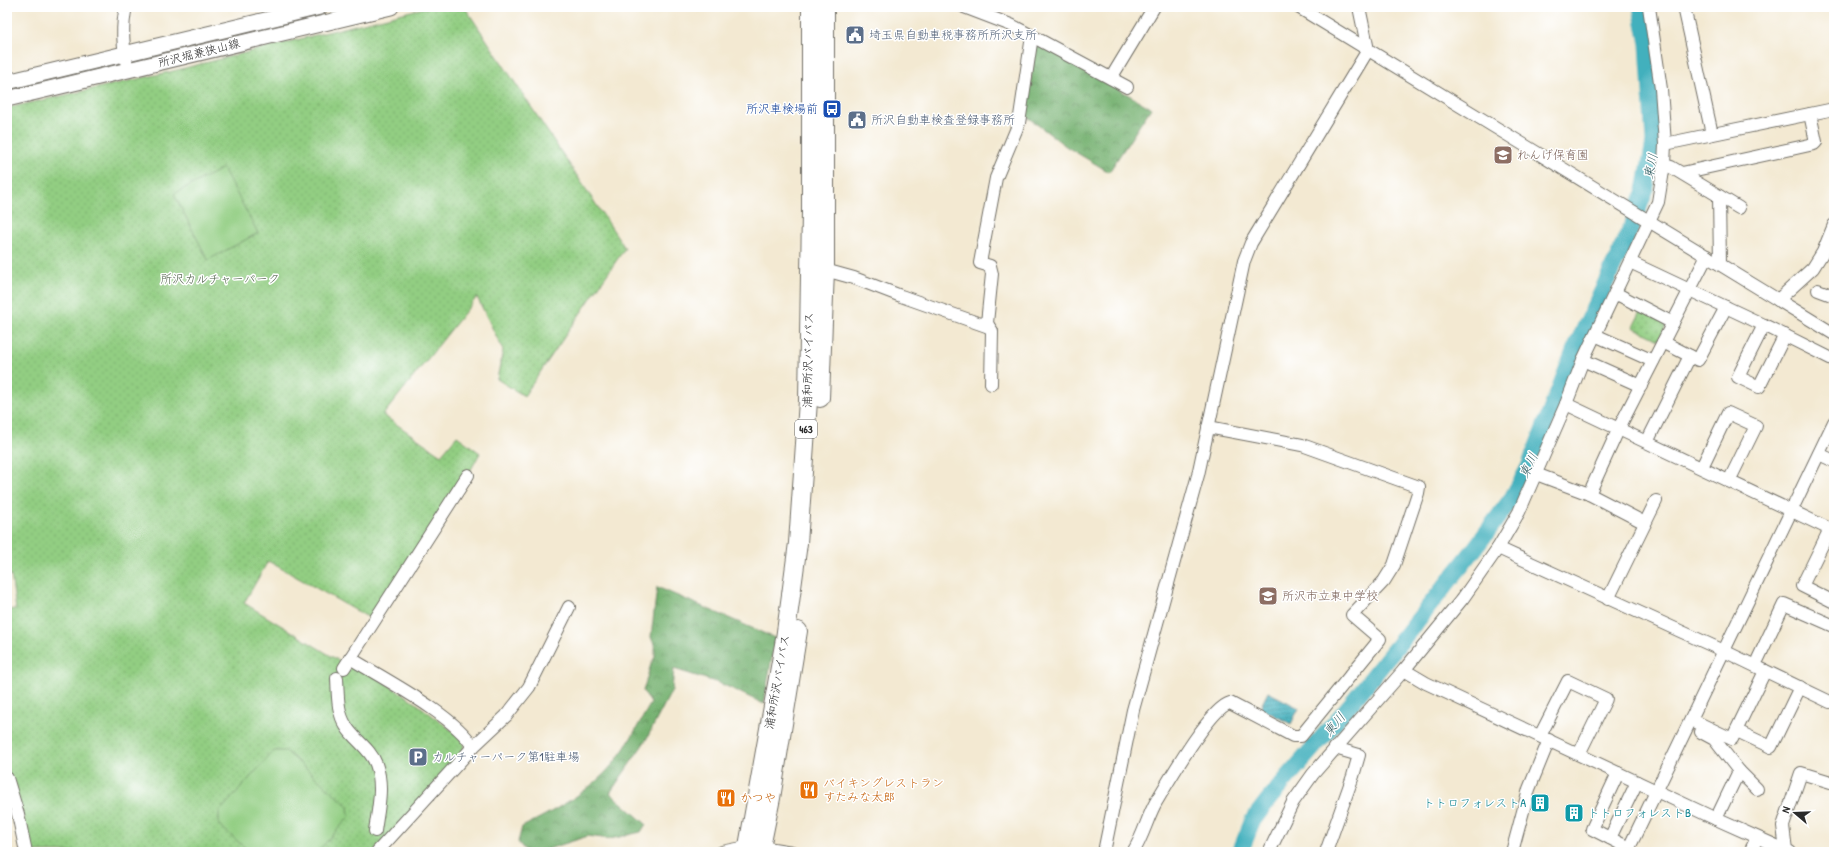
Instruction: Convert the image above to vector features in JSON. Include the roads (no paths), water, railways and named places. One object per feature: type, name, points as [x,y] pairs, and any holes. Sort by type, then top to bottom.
[{"type":"highway","name":"浦和所沢バイパス","points":[[754,849],[785,639],[798,535],[808,394],[811,212],[811,7]]},
{"type":"highway","name":"浦和所沢バイパス","points":[[754,849],[794,665],[810,544],[821,389],[825,270],[825,7]]},
{"type":"main road","name":"所沢堀兼狭山線","points":[[7,82],[320,7]]},
{"type":"main road","name":"所沢堀兼狭山線","points":[[7,98],[391,7]]},
{"type":"street","points":[[126,7],[123,17],[124,54],[128,70]]},
{"type":"street","points":[[964,7],[980,10],[1127,87]]},
{"type":"street","points":[[1111,78],[1154,7]]},
{"type":"street","points":[[1298,7],[1834,334]]},
{"type":"street","points":[[1104,852],[1132,716],[1198,474],[1244,261],[1251,242],[1368,50],[1359,7]]},
{"type":"street","points":[[1269,852],[1293,802],[1313,774],[1404,670],[1463,598],[1498,548],[1519,512],[1566,404],[1583,360],[1630,262],[1648,220],[1658,202],[1664,165],[1665,144],[1661,89],[1649,7]]},
{"type":"street","points":[[1684,7],[1712,134]]},
{"type":"street","points":[[991,384],[992,331],[987,323],[992,274],[990,266],[980,263],[996,178],[1019,123],[1032,36]]},
{"type":"street","points":[[1665,144],[1834,109]]},
{"type":"street","points":[[1682,173],[1814,144],[1816,142],[1810,114]]},
{"type":"street","points":[[1664,165],[1682,173],[1739,208]]},
{"type":"street","points":[[1719,196],[1720,264]]},
{"type":"street","points":[[1778,300],[1813,268],[1823,252],[1834,225]]},
{"type":"street","points":[[1589,494],[1619,428],[1707,256]]},
{"type":"street","points":[[1630,262],[1785,335],[1834,360]]},
{"type":"street","points":[[825,270],[854,278],[989,327]]},
{"type":"street","points":[[1818,290],[1834,296]]},
{"type":"street","points":[[1615,293],[1672,323]]},
{"type":"street","points":[[1663,342],[1698,360],[1726,307]]},
{"type":"street","points":[[1764,325],[1738,377],[1759,387],[1785,335]]},
{"type":"street","points":[[1595,334],[1653,361]]},
{"type":"street","points":[[1647,442],[1690,356]]},
{"type":"street","points":[[1583,360],[1641,386]]},
{"type":"street","points":[[1566,404],[1702,467],[1832,530],[1802,586],[1834,602]]},
{"type":"street","points":[[1702,467],[1728,413],[1756,426],[1729,481]]},
{"type":"street","points":[[1618,773],[1592,829],[1610,838],[1628,850],[1834,422]]},
{"type":"street","points":[[1133,852],[1156,803],[1184,756],[1195,739],[1219,710],[1230,703],[1293,736],[1301,736],[1380,639],[1352,615],[1384,582],[1394,564],[1418,493],[1419,487],[1302,445],[1208,427]]},
{"type":"street","points":[[1819,454],[1834,461]]},
{"type":"street","points":[[1536,474],[1589,494],[1645,523]]},
{"type":"street","points":[[468,475],[347,663],[440,714],[470,740],[473,747]]},
{"type":"street","points":[[1608,599],[1656,501]]},
{"type":"street","points":[[1498,548],[1724,651],[1830,702]]},
{"type":"street","points":[[1758,659],[1784,604],[1834,626]]},
{"type":"street","points":[[377,852],[473,747],[506,716],[529,687],[569,607]]},
{"type":"street","points":[[1404,670],[1426,683],[1716,819],[1788,851]]},
{"type":"street","points":[[1690,723],[1732,739],[1766,671]]},
{"type":"street","points":[[337,678],[338,707],[346,727],[370,752],[378,770],[380,787],[374,831]]},
{"type":"street","points":[[1512,852],[1544,738],[1568,680],[1606,699],[1579,754]]},
{"type":"street","points":[[1737,731],[1771,747],[1800,687]]},
{"type":"street","points":[[1690,723],[1714,739],[1739,771],[1757,790]]},
{"type":"street","points":[[1326,852],[1353,776],[1359,754],[1335,748]]},
{"type":"street","points":[[1716,819],[1739,771]]},
{"type":"street","points":[[1788,851],[1783,826],[1801,772],[1834,783]]},
{"type":"street","points":[[7,778],[18,814],[26,852]]},
{"type":"street","points":[[1610,838],[1637,782]]},
{"type":"street","points":[[1750,852],[1757,838]]},
{"type":"street","points":[[722,852],[754,849],[792,852]]},
{"type":"water","points":[[1268,692],[1299,708],[1291,724],[1260,708]]},
{"type":"waterway","name":"東川","points":[[1240,852],[1253,820],[1269,799],[1350,705],[1473,551],[1512,498],[1529,467],[1574,351],[1632,226],[1645,191],[1654,142],[1648,44],[1641,7]]},
{"type":"place","name":"埼玉県自動車税事務所所沢支所","points":[[855,35]]},
{"type":"place","name":"所沢車検場前","points":[[832,109]]},
{"type":"place","name":"所沢自動車検査登録事務所","points":[[857,120]]},
{"type":"place","name":"れんげ保育園","points":[[1503,155]]},
{"type":"place","name":"所沢市立東中学校","points":[[1268,596]]},
{"type":"place","name":"カルチャーパーク第1駐車場","points":[[418,757]]},
{"type":"place","name":"バイキングレストラン すたみな太郎","points":[[809,790]]},
{"type":"place","name":"かつや","points":[[726,798]]},
{"type":"place","name":"トトロフォレストA","points":[[1540,803]]},
{"type":"place","name":"トトロフォレストB","points":[[1574,813]]},
{"type":"park label","name":"所沢カルチャーパーク","points":[[220,279]]}]
